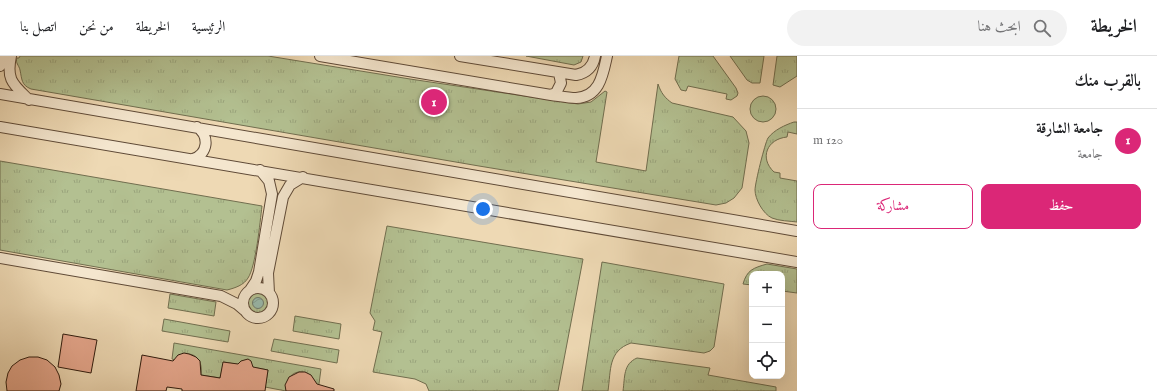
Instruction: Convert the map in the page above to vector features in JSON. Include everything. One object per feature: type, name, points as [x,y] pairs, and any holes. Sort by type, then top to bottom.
[{"type":"street","points":[[0,66],[3,56]]},
{"type":"street","points":[[11,56],[4,72],[29,100]]},
{"type":"street","points":[[320,56],[551,95],[577,98],[590,94],[600,84],[603,78],[607,56]]},
{"type":"street","points":[[460,56],[576,75],[582,74],[591,67],[595,56]]},
{"type":"street","points":[[551,95],[556,93],[561,83],[558,73]]},
{"type":"street","points":[[0,94],[797,231]]},
{"type":"street","points":[[0,127],[303,177],[797,262]]},
{"type":"street","points":[[193,159],[202,153],[206,143],[203,132],[197,128]]},
{"type":"street","points":[[0,258],[221,296],[237,304],[247,314],[255,318],[264,317],[269,314],[273,307],[272,298],[269,293],[268,273],[272,223],[272,194],[269,181],[260,170]]},
{"type":"street","points":[[244,310],[242,306],[243,297],[258,277],[272,223],[285,191],[290,185],[303,177]]},
{"type":"street","points":[[221,296],[260,288],[269,293]]},
{"type":"green space","points":[[20,56],[268,56],[578,104],[591,102],[605,91],[607,92],[596,162],[646,171],[658,84],[660,90],[672,103],[733,117],[746,131],[749,143],[742,188],[734,198],[726,203],[716,205],[31,89],[25,86],[22,81],[20,68],[16,61]]},
{"type":"green space","points":[[526,56],[583,56],[581,62],[574,65]]},
{"type":"green space","points":[[679,56],[713,56],[736,88],[738,93],[737,96],[731,100],[726,99],[727,94],[688,86],[686,91],[681,90],[675,79]]},
{"type":"green space","points":[[730,56],[764,56],[760,83],[752,83],[747,80]]},
{"type":"green space","points":[[777,56],[797,56],[797,76],[780,87],[773,85]]},
{"type":"green space","points":[[763,96],[772,100],[776,109],[772,118],[763,122],[754,118],[750,109],[754,100]]},
{"type":"green space","points":[[797,122],[797,134],[788,132],[787,137],[774,141],[767,150],[766,155],[769,167],[774,172],[780,173],[780,178],[797,181],[797,222],[778,220],[769,216],[760,206],[756,198],[755,190],[760,163],[768,138],[780,128]]},
{"type":"green space","points":[[0,161],[262,206],[257,244],[251,272],[244,283],[227,290],[0,250]]},
{"type":"green space","points":[[387,226],[583,259],[558,391],[429,391],[426,384],[415,379],[373,372],[382,332],[373,330],[375,321],[370,313]]},
{"type":"green space","points":[[602,262],[724,284],[714,347],[710,351],[704,353],[631,343],[624,346],[614,356],[608,391],[582,391]]},
{"type":"green space","points":[[767,264],[797,269],[797,293],[785,291],[785,271],[750,271]]},
{"type":"green space","points":[[749,273],[749,285],[743,284]]},
{"type":"green space","points":[[258,291],[266,295],[270,303],[266,311],[258,315],[250,311],[246,303],[250,295]]},
{"type":"green space","points":[[170,294],[216,302],[214,316],[168,308]]},
{"type":"green space","points":[[295,316],[341,324],[339,339],[293,331]]},
{"type":"green space","points":[[164,319],[230,331],[228,342],[162,331]]},
{"type":"green space","points":[[274,339],[339,350],[337,363],[271,351]]},
{"type":"green space","points":[[174,343],[321,369],[318,391],[311,377],[306,373],[300,372],[295,373],[290,377],[287,383],[286,391],[265,387],[268,370],[224,362],[220,378],[201,375],[198,359],[193,355],[184,354],[175,360],[172,359]]},
{"type":"green space","points":[[637,358],[710,368],[708,375],[776,387],[776,391],[623,391],[627,367]]},
{"type":"water","points":[[256,298],[260,298],[262,299],[262,307],[256,308],[253,305],[253,301]]},
{"type":"building","points":[[63,334],[97,340],[91,373],[58,367]]},
{"type":"building","points":[[184,353],[196,357],[200,361],[201,375],[220,378],[223,362],[238,364],[241,361],[248,359],[251,361],[253,367],[268,370],[265,391],[182,391],[182,389],[167,387],[166,391],[136,391],[142,355],[173,361],[178,355]]},
{"type":"building","points":[[29,357],[38,357],[47,360],[55,367],[61,384],[59,391],[7,391],[6,382],[8,373],[12,366],[20,360]]},
{"type":"building","points":[[299,372],[305,372],[311,375],[317,384],[334,389],[334,391],[286,391],[285,385],[289,377]]},
{"type":"place","name":"جامعة الشارقة","points":[[434,102]]}]
